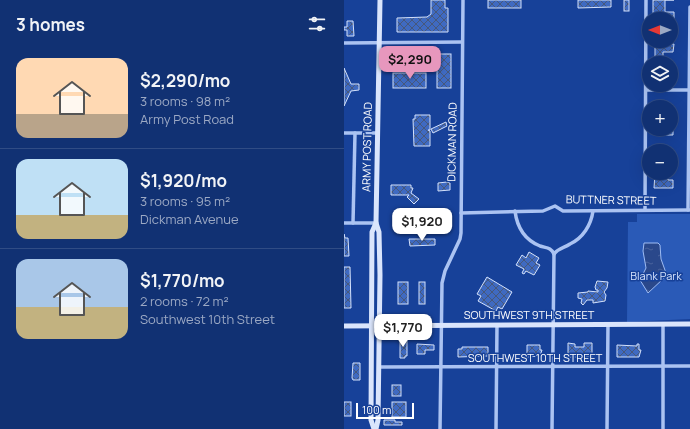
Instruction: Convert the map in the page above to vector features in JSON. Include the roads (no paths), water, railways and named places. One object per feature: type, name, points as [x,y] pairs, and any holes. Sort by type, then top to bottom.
[{"type":"main road","name":"ARMY POST ROAD","points":[[375,429],[378,420],[379,367],[379,232],[376,222],[378,42],[380,0]]},
{"type":"main road","name":"ARMY POST ROAD","points":[[375,429],[371,420],[372,232],[376,222]]},
{"type":"main road","name":"SOUTHWEST 9TH STREET","points":[[344,326],[690,324]]},
{"type":"street","name":"DICKMAN ROAD","points":[[440,429],[442,283],[445,271],[460,239],[463,0]]},
{"type":"street","points":[[646,0],[646,56]]},
{"type":"street","points":[[689,210],[690,7]]},
{"type":"street","points":[[344,42],[462,42]]},
{"type":"street","points":[[678,90],[689,90]]},
{"type":"street","points":[[645,210],[646,92]]},
{"type":"street","points":[[344,133],[377,133]]},
{"type":"street","points":[[354,223],[355,133]]},
{"type":"street","name":"BUTTNER STREET","points":[[461,213],[543,211],[555,206],[563,211],[689,210]]},
{"type":"street","points":[[554,254],[559,249],[573,243],[583,235],[590,224],[593,210]]},
{"type":"street","points":[[515,211],[518,224],[524,235],[534,243],[550,249],[554,254],[552,429]]},
{"type":"street","points":[[344,223],[376,222]]},
{"type":"street","points":[[607,429],[608,324]]},
{"type":"street","points":[[663,324],[663,429]]},
{"type":"street","points":[[496,429],[497,325]]},
{"type":"street","name":"SOUTHWEST 10TH STREET","points":[[379,367],[690,366]]},
{"type":"water","points":[[644,243],[658,243],[660,245],[661,259],[666,273],[664,278],[648,293],[640,280],[646,268],[643,251]]},
{"type":"park label","name":"Blank Park","points":[[656,276]]}]
